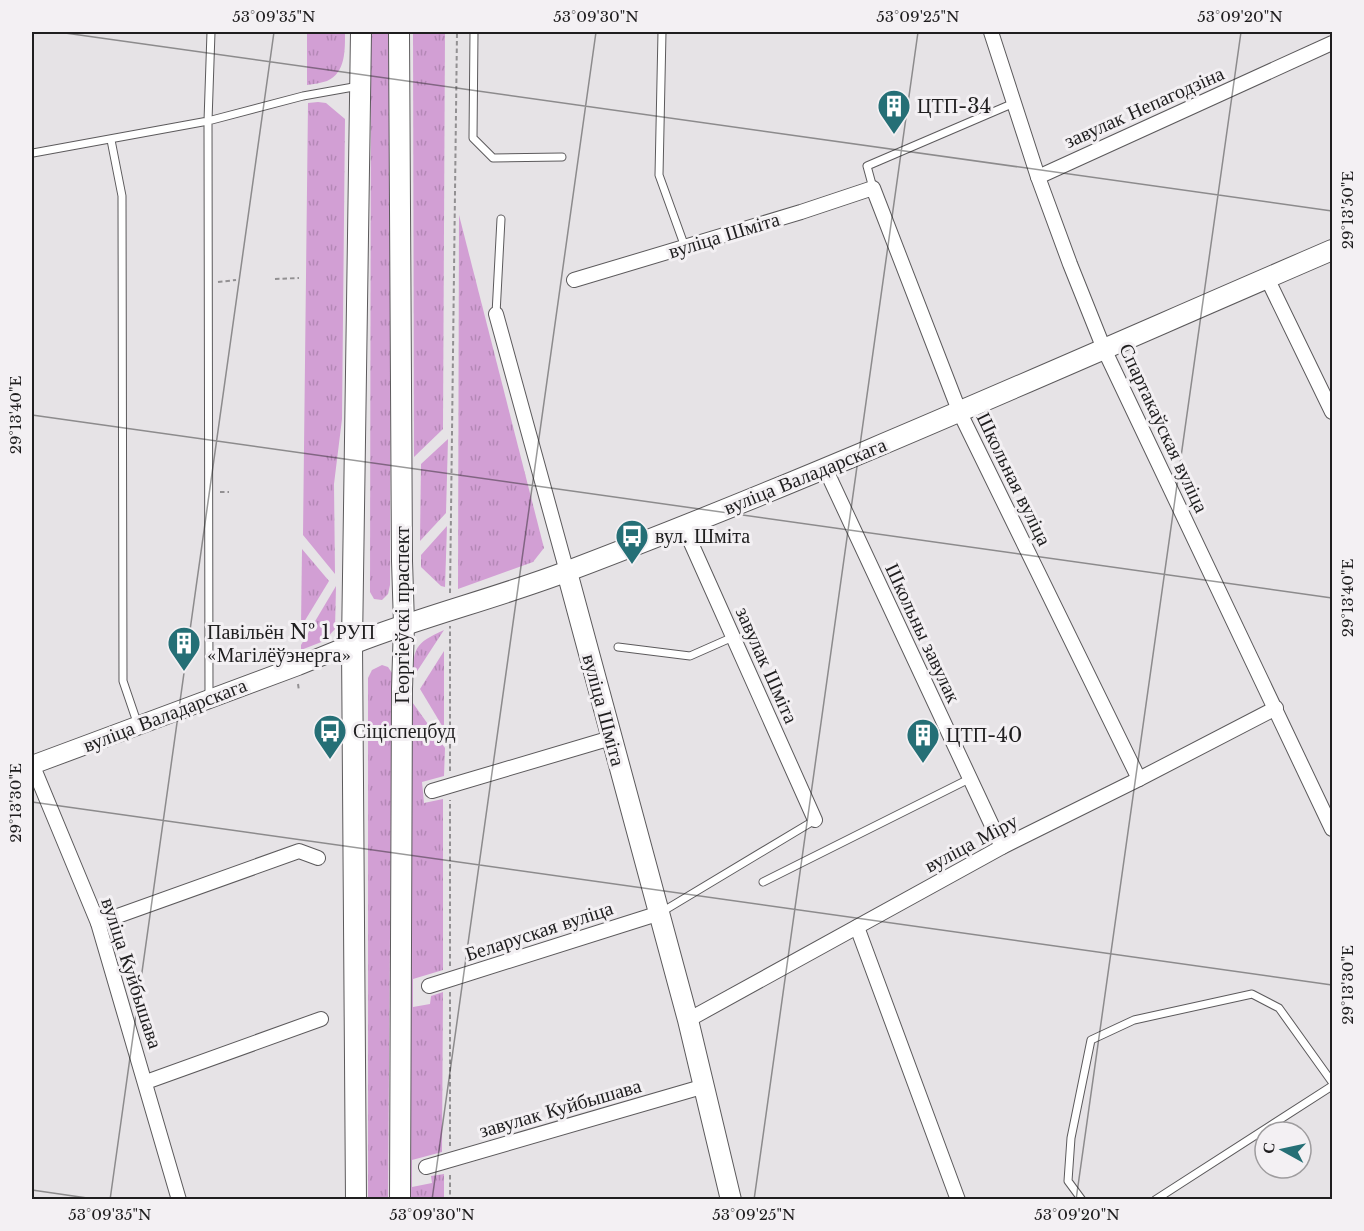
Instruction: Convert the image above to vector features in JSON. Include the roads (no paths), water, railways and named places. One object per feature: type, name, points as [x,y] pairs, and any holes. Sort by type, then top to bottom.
[{"type":"main road","points":[[356,1200],[352,644],[362,32]]},
{"type":"main road","name":"Георгіеўскі праспект","points":[[399,32],[404,624],[400,1200]]},
{"type":"main road","name":"вуліца Валадарскага","points":[[352,644],[404,624],[567,572],[960,412],[1332,249]]},
{"type":"main road","name":"вуліца Шміта","points":[[567,572],[688,1020],[731,1200]]},
{"type":"street","name":"Спартакаўская вуліца","points":[[991,32],[1038,177],[1104,349],[1332,829]]},
{"type":"street","name":"завулак Непагодзіна","points":[[1038,177],[1332,43]]},
{"type":"street","name":"вуліца Шміта","points":[[574,280],[873,188]]},
{"type":"street","name":"Школьная вуліца","points":[[873,188],[960,412],[1139,779]]},
{"type":"street","points":[[1267,278],[1332,412]]},
{"type":"street","name":"вуліца Шміта","points":[[496,314],[567,572]]},
{"type":"street","name":"Школьны завулак","points":[[825,468],[1002,848]]},
{"type":"street","name":"завулак Шміта","points":[[683,525],[815,820]]},
{"type":"street","name":"вуліца Валадарскага","points":[[32,765],[352,644]]},
{"type":"street","name":"вуліца Міру","points":[[688,1020],[1002,848],[1276,708]]},
{"type":"street","points":[[432,791],[611,738]]},
{"type":"street","name":"вуліца Куйбышава","points":[[32,765],[36,785],[98,923],[179,1200]]},
{"type":"street","points":[[98,923],[298,850],[318,858]]},
{"type":"street","name":"Беларуская вуліца","points":[[429,986],[660,913]]},
{"type":"street","points":[[857,927],[958,1200]]},
{"type":"street","points":[[146,1082],[321,1019]]},
{"type":"street","name":"завулак Куйбышава","points":[[426,1167],[705,1086]]},
{"type":"lane","points":[[209,698],[208,121],[211,32]]},
{"type":"lane","points":[[474,32],[473,138],[494,158],[562,158]]},
{"type":"lane","points":[[662,32],[659,175],[685,247]]},
{"type":"lane","points":[[33,153],[208,121],[303,96],[361,85]]},
{"type":"lane","points":[[873,188],[867,166],[1014,103]]},
{"type":"lane","points":[[111,140],[122,196],[123,681],[138,725]]},
{"type":"lane","name":"вуліца Шміта","points":[[496,314],[501,219]]},
{"type":"lane","points":[[618,647],[690,656],[733,637]]},
{"type":"lane","points":[[763,882],[969,779]]},
{"type":"lane","points":[[660,913],[815,820]]},
{"type":"lane","points":[[1082,1200],[1068,1181],[1071,1138],[1090,1040],[1134,1020],[1252,994],[1279,1008],[1332,1082]]},
{"type":"lane","points":[[1155,1200],[1332,1086]]},
{"type":"place","name":"ЦТП-34","points":[[894,135]]},
{"type":"place","name":"вул. Шміта","points":[[632,565]]},
{"type":"place","name":"Павільён № 1 РУП «Магілёўэнерга»","points":[[184,672]]},
{"type":"place","name":"Сіціспецбуд","points":[[330,760]]},
{"type":"place","name":"ЦТП-40","points":[[923,764]]}]
